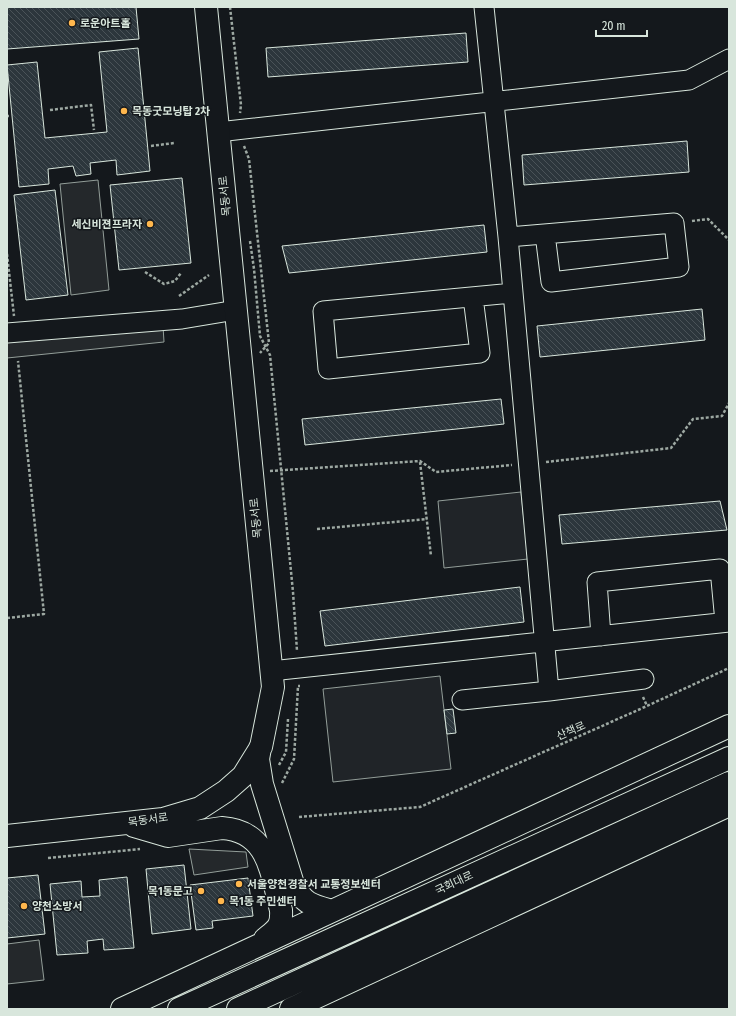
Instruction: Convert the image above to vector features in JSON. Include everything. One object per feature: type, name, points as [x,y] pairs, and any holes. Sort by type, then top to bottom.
[{"type":"main road","name":"목동서로","points":[[7,836],[163,819],[200,808],[226,791],[243,776],[260,747],[273,687],[236,310],[229,131],[206,7]]},
{"type":"main road","points":[[122,1009],[729,726]]},
{"type":"main road","points":[[260,747],[258,759],[262,784],[293,884],[300,896],[308,902],[332,911]]},
{"type":"main road","name":"국회대로","points":[[179,1009],[729,758]]},
{"type":"main road","points":[[238,1009],[729,783]]},
{"type":"main road","points":[[291,1009],[729,805]]},
{"type":"main road","points":[[123,823],[168,836],[231,828],[250,837],[261,847],[267,858],[282,918],[279,927],[259,944]]},
{"type":"street","points":[[484,7],[508,237],[549,691]]},
{"type":"street","points":[[229,131],[689,80],[729,59]]},
{"type":"street","points":[[508,237],[674,223],[679,267],[551,282],[545,234]]},
{"type":"street","points":[[473,297],[480,353],[328,369],[323,311],[512,293]]},
{"type":"street","points":[[11,333],[182,319],[236,310]]},
{"type":"street","points":[[271,671],[601,636],[727,622],[720,570],[597,582],[601,636]]},
{"type":"street","points":[[462,700],[644,679]]},
{"type":"path","points":[[229,131],[240,105],[230,7]]},
{"type":"path","points":[[50,110],[91,105],[94,130]]},
{"type":"path","points":[[151,146],[174,143]]},
{"type":"path","points":[[674,223],[708,219],[729,240]]},
{"type":"path","points":[[250,238],[260,336],[270,356],[293,592],[297,652]]},
{"type":"path","points":[[7,254],[11,333]]},
{"type":"path","points":[[145,272],[164,284],[175,282],[181,272]]},
{"type":"path","points":[[179,296],[209,275]]},
{"type":"path","points":[[7,618],[44,614],[18,361]]},
{"type":"path","points":[[252,472],[420,461],[436,472],[528,464],[671,448],[694,419],[722,416],[729,403]]},
{"type":"path","points":[[420,461],[431,556]]},
{"type":"path","points":[[317,529],[427,519]]},
{"type":"path","name":"산책로","points":[[299,817],[420,807],[729,668]]},
{"type":"path","points":[[282,784],[294,759],[298,686],[305,684]]},
{"type":"shaded area","points":[[98,180],[109,290],[71,295],[60,184]]},
{"type":"shaded area","points":[[163,326],[164,342],[7,358],[7,342]]},
{"type":"shaded area","points":[[521,492],[528,559],[444,568],[438,501]]},
{"type":"shaded area","points":[[440,676],[451,769],[333,782],[323,689]]},
{"type":"shaded area","points":[[189,849],[246,852],[248,867],[194,875]]},
{"type":"shaded area","points":[[39,940],[44,980],[7,984],[7,944]]},
{"type":"building","name":"로운아트홀","points":[[7,7],[136,7],[139,39],[7,49]]},
{"type":"building","points":[[466,33],[468,62],[268,77],[266,48]]},
{"type":"building","name":"목동굿모닝탑 2차","points":[[138,48],[150,171],[117,175],[116,160],[90,163],[91,174],[76,176],[73,166],[48,169],[49,184],[19,187],[7,65],[37,62],[45,138],[107,132],[99,52]]},
{"type":"building","points":[[687,141],[689,172],[524,185],[522,155]]},
{"type":"building","name":"세신비젼프라자","points":[[182,178],[191,263],[119,270],[110,185]]},
{"type":"building","points":[[55,190],[68,295],[26,300],[14,195]]},
{"type":"building","points":[[484,225],[487,252],[289,273],[282,246]]},
{"type":"building","points":[[702,309],[705,340],[540,357],[537,326]]},
{"type":"building","points":[[501,399],[504,424],[305,445],[302,419]]},
{"type":"building","points":[[720,501],[727,530],[562,544],[559,515]]},
{"type":"building","points":[[520,587],[524,622],[325,646],[320,611]]},
{"type":"building","points":[[453,709],[456,733],[447,734],[444,710]]},
{"type":"building","points":[[184,865],[191,929],[152,934],[146,869]]},
{"type":"building","name":"양천소방서","points":[[38,875],[45,934],[7,938],[7,878]]},
{"type":"building","points":[[127,877],[134,948],[104,950],[103,939],[87,941],[88,953],[57,955],[50,884],[81,881],[82,897],[100,896],[99,880]]},
{"type":"building","name":"목1동 주민센터","points":[[248,878],[253,916],[212,921],[213,928],[196,930],[190,885]]},
{"type":"place","name":"로운아트홀","points":[[72,23]]},
{"type":"place","name":"목동굿모닝탑 2차","points":[[124,111]]},
{"type":"place","name":"세신비젼프라자","points":[[150,224]]},
{"type":"place","name":"서울양천경찰서 교통정보센터","points":[[239,884]]},
{"type":"place","name":"목1동문고","points":[[201,891]]},
{"type":"place","name":"목1동 주민센터","points":[[221,901]]},
{"type":"place","name":"양천소방서","points":[[24,906]]}]
